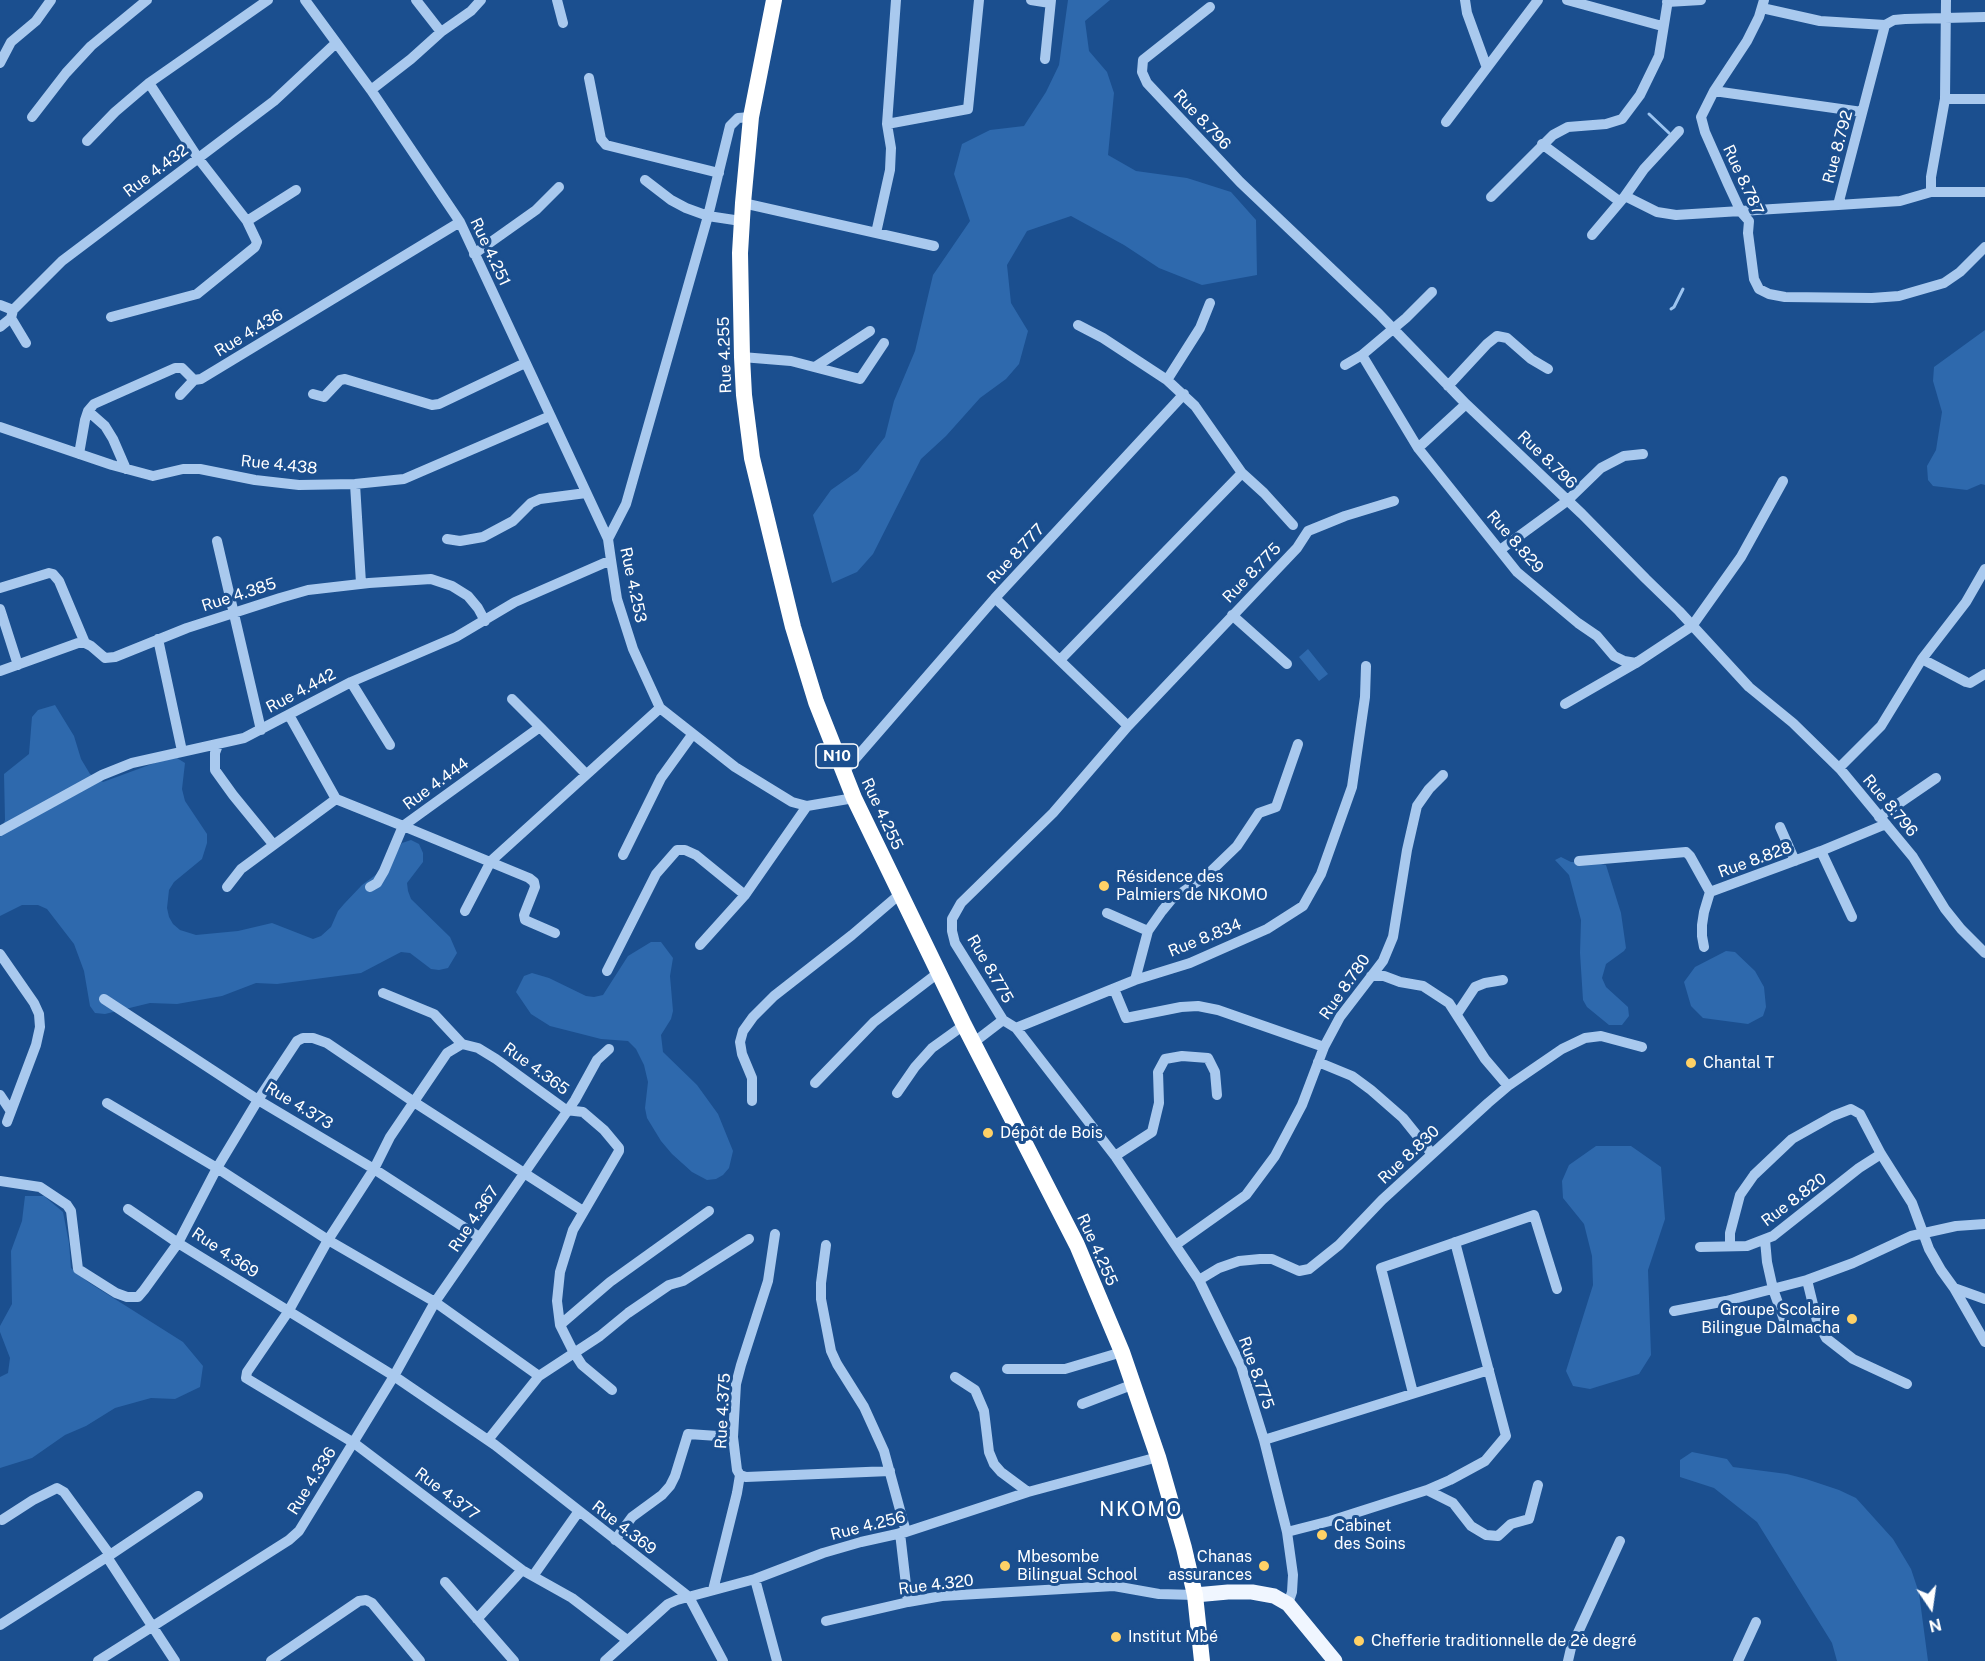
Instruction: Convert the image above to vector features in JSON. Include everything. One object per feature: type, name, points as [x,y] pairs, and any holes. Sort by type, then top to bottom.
[{"type":"highway","name":"Rue 4.255","points":[[774,0],[751,117],[741,221],[744,395],[752,458],[777,567],[816,702],[843,773],[938,973],[1077,1245],[1122,1352],[1158,1457],[1195,1595]]},
{"type":"highway","name":"N10","points":[[1195,1595],[1202,1661]]},
{"type":"main road","points":[[1195,1595],[1252,1592],[1274,1596],[1288,1604],[1335,1661]]},
{"type":"street","points":[[0,63],[11,42],[36,21],[51,0]]},
{"type":"street","points":[[32,117],[66,73],[91,46],[147,0]]},
{"type":"street","points":[[87,141],[148,83],[268,0]]},
{"type":"street","points":[[416,0],[441,32]]},
{"type":"street","points":[[371,90],[441,32],[471,11],[481,0]]},
{"type":"street","points":[[557,0],[563,23]]},
{"type":"street","points":[[876,233],[890,170],[891,148],[887,124],[896,0]]},
{"type":"street","points":[[887,124],[968,109],[979,0]]},
{"type":"street","points":[[1031,0],[1050,2],[1046,59]]},
{"type":"street","points":[[1465,0],[1467,13],[1487,68]]},
{"type":"street","points":[[1446,122],[1538,0]]},
{"type":"street","points":[[1567,0],[1662,26]]},
{"type":"street","points":[[1491,197],[1542,144],[1568,127],[1606,124],[1622,119],[1640,95],[1659,56],[1662,26],[1668,1],[1701,0]]},
{"type":"street","points":[[1931,192],[1931,177],[1946,99],[1946,0]]},
{"type":"street","name":"Rue 4.251","points":[[310,2],[460,222],[608,539]]},
{"type":"street","points":[[1763,4],[1820,21],[1885,25],[1894,20],[1905,19],[1985,17]]},
{"type":"street","name":"Rue 8.787","points":[[1763,4],[1747,41],[1714,91],[1701,117],[1705,132],[1741,212],[1749,221],[1748,233],[1754,279],[1759,289],[1769,294],[1785,297],[1899,296],[1944,283],[1960,272],[1985,247]]},
{"type":"street","name":"Rue 8.796","points":[[1210,7],[1143,60],[1142,72],[1147,83],[1240,182],[1392,328],[1466,404],[1679,611],[1749,687],[1793,723],[1839,768],[1913,857],[1945,909],[1961,929],[1985,952]]},
{"type":"street","name":"Rue 8.792","points":[[1542,144],[1622,198],[1657,212],[1676,215],[1838,205],[1885,25]]},
{"type":"street","name":"Rue 4.432","points":[[0,327],[62,261],[274,100],[336,43]]},
{"type":"street","points":[[589,78],[601,139],[606,145],[719,173]]},
{"type":"street","points":[[111,317],[197,294],[255,247],[256,237],[247,221],[198,158],[148,83]]},
{"type":"street","points":[[1714,91],[1862,111]]},
{"type":"street","points":[[1946,99],[1985,99]]},
{"type":"street","name":"Rue 4.253","points":[[751,117],[738,118],[730,126],[708,216],[626,504],[608,539],[617,599],[633,649],[660,708],[735,767],[792,802],[807,806]]},
{"type":"street","points":[[1592,235],[1644,169],[1679,131]]},
{"type":"street","points":[[645,180],[671,200],[686,208],[708,216],[741,221]]},
{"type":"street","points":[[474,254],[536,210],[560,187]]},
{"type":"street","points":[[247,221],[296,190]]},
{"type":"street","points":[[1838,205],[1900,201],[1931,192],[1985,192]]},
{"type":"street","points":[[743,202],[934,246]]},
{"type":"street","name":"Rue 4.436","points":[[194,380],[201,379],[460,222]]},
{"type":"street","points":[[1345,365],[1406,318],[1432,292]]},
{"type":"street","points":[[1167,380],[1200,328],[1210,303]]},
{"type":"street","points":[[0,305],[12,314],[26,343]]},
{"type":"street","points":[[1078,325],[1167,380],[1184,394],[1209,424],[1242,473],[1293,525]]},
{"type":"street","points":[[815,367],[870,331]]},
{"type":"street","points":[[1448,386],[1497,336],[1507,338],[1548,369]]},
{"type":"street","points":[[742,357],[791,362],[860,379],[884,343]]},
{"type":"street","name":"Rue 8.829","points":[[1362,354],[1418,448],[1524,579],[1597,636],[1614,657],[1636,663]]},
{"type":"street","points":[[313,394],[324,398],[340,380],[345,379],[432,405],[439,404],[525,363]]},
{"type":"street","points":[[79,454],[88,411],[100,400],[175,368],[182,368],[194,380],[180,395]]},
{"type":"street","name":"Rue 8.777","points":[[1128,726],[995,598],[1184,394]]},
{"type":"street","points":[[1418,448],[1466,404]]},
{"type":"street","points":[[88,411],[105,426],[113,438],[126,469]]},
{"type":"street","name":"Rue 4.438","points":[[0,427],[153,476],[183,469],[200,469],[255,480],[298,485],[355,484],[404,479],[550,417]]},
{"type":"street","points":[[1500,550],[1567,501],[1609,463],[1624,456],[1643,454]]},
{"type":"street","points":[[1060,660],[1242,473]]},
{"type":"street","points":[[1565,704],[1636,663],[1692,626],[1741,557],[1783,481]]},
{"type":"street","points":[[355,484],[361,584]]},
{"type":"street","points":[[447,539],[460,541],[483,537],[513,521],[531,502],[586,493]]},
{"type":"street","name":"Rue 8.775","points":[[1288,1604],[1292,1592],[1293,1575],[1287,1532],[1264,1440],[1241,1366],[1199,1280],[1115,1156],[1016,1028],[1003,1020],[955,943],[952,919],[961,903],[1053,813],[1128,726],[1297,548],[1308,531],[1345,516],[1394,501]]},
{"type":"street","points":[[217,541],[261,730]]},
{"type":"street","name":"Rue 4.442","points":[[0,831],[110,772],[148,758],[244,738],[351,682],[456,637],[515,602],[610,560]]},
{"type":"street","points":[[1839,768],[1881,726],[1922,659],[1966,602],[1985,569]]},
{"type":"street","points":[[0,588],[49,573],[56,576],[85,643],[78,643],[0,671]]},
{"type":"street","name":"Rue 4.385","points":[[85,643],[105,658],[115,657],[234,612],[308,590],[431,579],[452,586],[468,596],[485,621]]},
{"type":"street","points":[[843,773],[995,598]]},
{"type":"street","points":[[0,609],[18,665]]},
{"type":"street","points":[[1232,615],[1287,664]]},
{"type":"street","points":[[158,639],[182,751]]},
{"type":"street","points":[[1922,659],[1970,683],[1985,674]]},
{"type":"street","name":"Rue 8.834","points":[[1016,1028],[1135,980],[1190,963],[1267,929],[1302,906],[1321,874],[1352,787],[1365,698],[1366,666]]},
{"type":"street","points":[[351,682],[390,745]]},
{"type":"street","points":[[512,699],[586,774]]},
{"type":"street","points":[[465,911],[491,861],[660,708]]},
{"type":"street","points":[[227,887],[241,869],[336,798],[290,714]]},
{"type":"street","name":"Rue 4.444","points":[[336,798],[403,826],[540,727]]},
{"type":"street","points":[[623,855],[661,778],[692,735]]},
{"type":"street","points":[[1135,980],[1148,931],[1171,900],[1207,875],[1237,846],[1259,813],[1276,807],[1298,744]]},
{"type":"street","points":[[218,745],[215,753],[215,770],[273,844]]},
{"type":"street","name":"Rue 8.780","points":[[1176,1244],[1246,1195],[1275,1156],[1302,1105],[1324,1047],[1340,1017],[1383,961],[1393,937],[1407,850],[1417,806],[1428,789],[1443,775]]},
{"type":"street","name":"Rue 8.828","points":[[1579,861],[1686,852],[1710,892],[1821,851],[1882,820],[1936,778]]},
{"type":"street","points":[[700,945],[746,895],[807,806],[854,798]]},
{"type":"street","points":[[370,887],[377,883],[384,871],[403,826],[491,861],[534,882],[535,887],[524,915],[525,920],[555,933]]},
{"type":"street","points":[[1780,827],[1795,861]]},
{"type":"street","points":[[607,972],[656,874],[677,850],[686,850],[696,855],[746,895]]},
{"type":"street","points":[[1821,851],[1852,917]]},
{"type":"street","points":[[1704,947],[1702,925],[1710,892]]},
{"type":"street","points":[[752,1101],[752,1078],[742,1054],[740,1042],[748,1024],[774,996],[852,936],[900,894]]},
{"type":"street","points":[[1107,913],[1148,931]]},
{"type":"street","points":[[0,954],[34,1003],[40,1021],[36,1046],[7,1122]]},
{"type":"street","points":[[815,1083],[874,1022],[938,973]]},
{"type":"street","points":[[1371,976],[1384,976],[1400,982],[1423,986],[1449,1003],[1485,1059],[1509,1086]]},
{"type":"street","points":[[1457,1014],[1475,987],[1485,982],[1503,980]]},
{"type":"street","points":[[1114,989],[1126,1018],[1181,1007],[1198,1006],[1218,1010],[1324,1047]]},
{"type":"street","points":[[288,1312],[328,1240],[374,1169],[390,1137],[447,1053],[462,1044],[434,1014],[383,993]]},
{"type":"street","name":"Rue 4.373","points":[[104,999],[258,1100],[374,1169],[479,1237]]},
{"type":"street","points":[[973,1043],[1003,1020]]},
{"type":"street","points":[[897,1093],[932,1048],[964,1025]]},
{"type":"street","name":"Rue 8.830","points":[[1199,1280],[1219,1268],[1260,1259],[1272,1259],[1299,1271],[1309,1269],[1339,1245],[1382,1200],[1509,1086],[1562,1049],[1585,1038],[1601,1036],[1642,1047]]},
{"type":"street","name":"Rue 4.369","points":[[583,1211],[327,1043],[313,1038],[303,1038],[297,1041],[217,1167],[178,1243],[394,1376],[488,1440],[689,1597]]},
{"type":"street","name":"Rue 4.365","points":[[462,1044],[478,1048],[496,1059],[566,1110],[584,1112],[619,1148],[573,1230],[560,1272],[557,1301],[560,1325],[573,1352],[582,1365],[612,1390]]},
{"type":"street","name":"Rue 4.367","points":[[435,1302],[582,1089],[597,1060],[609,1049]]},
{"type":"street","points":[[1115,1156],[1152,1132],[1159,1103],[1158,1072],[1165,1059],[1182,1056],[1208,1058],[1215,1072],[1217,1095]]},
{"type":"street","points":[[1318,1062],[1353,1076],[1371,1090],[1403,1118],[1432,1154]]},
{"type":"street","points":[[0,1095],[10,1110]]},
{"type":"street","points":[[107,1103],[217,1167],[328,1240],[435,1302],[539,1376]]},
{"type":"street","name":"Rue 8.820","points":[[1854,1110],[1881,1154],[1859,1168],[1773,1236],[1747,1246],[1730,1245],[1730,1233],[1740,1196],[1754,1175],[1792,1139],[1833,1116],[1854,1110]]},
{"type":"street","points":[[1881,1154],[1912,1203],[1934,1259],[1954,1288],[1985,1342]]},
{"type":"street","points":[[0,1181],[40,1187],[67,1205],[71,1211],[78,1269],[116,1293],[127,1297],[138,1297],[178,1243],[128,1209]]},
{"type":"street","points":[[560,1325],[610,1282],[709,1211]]},
{"type":"street","points":[[1413,1393],[1381,1268],[1534,1215],[1557,1289]]},
{"type":"street","points":[[1674,1311],[1807,1280],[1853,1263],[1911,1236],[1956,1226],[1985,1224]]},
{"type":"street","name":"Rue 4.375","points":[[713,1590],[740,1475],[737,1470],[733,1437],[736,1384],[768,1281],[775,1234]]},
{"type":"street","points":[[488,1440],[539,1376],[600,1336],[628,1313],[669,1285],[683,1281],[750,1239]]},
{"type":"street","points":[[1765,1240],[1773,1289],[1787,1328]]},
{"type":"street","points":[[1287,1532],[1330,1521],[1427,1490],[1450,1480],[1485,1461],[1506,1436],[1455,1242]]},
{"type":"street","points":[[826,1245],[821,1299],[831,1350],[837,1364],[864,1407],[884,1451],[903,1533],[908,1602]]},
{"type":"street","points":[[1700,1247],[1730,1245]]},
{"type":"street","points":[[1807,1280],[1816,1321],[1826,1338],[1853,1359],[1907,1384]]},
{"type":"street","points":[[1954,1288],[1985,1299]]},
{"type":"street","name":"Rue 4.336","points":[[98,1661],[289,1540],[299,1531],[394,1376],[435,1302]]},
{"type":"street","name":"Rue 4.377","points":[[288,1312],[247,1372],[246,1378],[354,1443],[522,1570],[572,1598],[627,1640]]},
{"type":"street","points":[[1007,1369],[1065,1369],[1122,1352]]},
{"type":"street","points":[[1264,1440],[1489,1370]]},
{"type":"street","points":[[955,1377],[975,1390],[984,1411],[989,1452],[994,1464],[1028,1492]]},
{"type":"street","points":[[1082,1404],[1134,1384]]},
{"type":"street","points":[[615,1540],[632,1517],[662,1496],[670,1486],[688,1434],[733,1437]]},
{"type":"street","name":"Rue 4.256","points":[[605,1661],[668,1604],[755,1579],[823,1553],[903,1533],[1028,1492],[1158,1457]]},
{"type":"street","points":[[740,1475],[746,1477],[890,1472]]},
{"type":"street","points":[[1427,1490],[1453,1503],[1471,1526],[1486,1535],[1498,1536],[1511,1524],[1529,1519],[1538,1485]]},
{"type":"street","points":[[3,1520],[33,1500],[57,1488],[64,1492],[109,1556],[175,1661]]},
{"type":"street","points":[[0,1624],[109,1556],[198,1496]]},
{"type":"street","points":[[533,1576],[579,1511]]},
{"type":"street","points":[[1568,1661],[1571,1648],[1620,1541]]},
{"type":"street","points":[[477,1619],[522,1570]]},
{"type":"street","points":[[755,1579],[777,1661]]},
{"type":"street","points":[[445,1582],[514,1661]]},
{"type":"street","name":"Rue 4.320","points":[[826,1621],[942,1596],[1113,1586],[1160,1594],[1195,1595]]},
{"type":"street","points":[[689,1597],[723,1661]]},
{"type":"street","points":[[271,1661],[359,1601],[366,1600],[372,1603],[420,1661]]},
{"type":"street","points":[[1738,1661],[1756,1622]]},
{"type":"shaded area","points":[[1068,0],[1110,0],[1085,21],[1089,51],[1107,72],[1114,93],[1108,155],[1136,171],[1187,178],[1231,192],[1256,220],[1257,275],[1202,285],[1159,268],[1124,245],[1071,216],[1027,231],[1007,265],[1011,303],[1028,331],[1019,364],[1006,379],[980,398],[946,436],[921,459],[873,554],[857,572],[832,583],[813,515],[831,490],[858,471],[885,437],[894,401],[915,351],[933,275],[970,221],[954,174],[962,144],[990,130],[1024,126],[1046,92],[1059,65]]},
{"type":"shaded area","points":[[1985,330],[1985,485],[1981,484],[1967,490],[1933,486],[1928,480],[1927,466],[1936,450],[1942,412],[1933,381],[1934,367]]},
{"type":"shaded area","points":[[1308,649],[1328,674],[1319,681],[1299,657]]},
{"type":"shaded area","points":[[55,705],[74,736],[81,759],[90,774],[103,782],[160,761],[177,758],[185,763],[182,789],[185,801],[207,834],[207,843],[202,859],[174,882],[169,890],[167,908],[169,917],[180,930],[196,935],[238,931],[272,923],[313,939],[321,936],[331,927],[344,904],[362,885],[389,865],[402,843],[411,840],[419,844],[423,853],[423,862],[407,883],[408,891],[411,899],[450,937],[457,953],[448,968],[431,969],[410,953],[401,952],[361,973],[277,984],[256,983],[222,996],[177,1004],[150,1003],[105,1014],[95,1013],[90,1006],[84,971],[74,944],[47,909],[38,905],[22,905],[0,916],[0,837],[5,820],[4,774],[29,754],[32,717],[38,710]]},
{"type":"shaded area","points":[[1561,857],[1571,862],[1606,865],[1621,913],[1626,948],[1606,964],[1602,978],[1606,987],[1628,1007],[1629,1016],[1622,1025],[1609,1025],[1587,1007],[1583,1000],[1580,953],[1581,920],[1569,875],[1555,860]]},
{"type":"shaded area","points":[[651,942],[661,942],[673,958],[670,976],[673,1011],[661,1035],[663,1052],[697,1085],[718,1114],[733,1151],[729,1168],[716,1179],[707,1180],[692,1172],[661,1141],[647,1118],[645,1108],[648,1082],[644,1065],[636,1049],[628,1041],[601,1039],[550,1026],[531,1014],[516,992],[524,976],[532,973],[549,978],[586,996],[603,995],[628,956]]},
{"type":"shaded area","points":[[1726,951],[1735,952],[1755,971],[1764,987],[1766,1007],[1763,1016],[1748,1024],[1703,1018],[1691,1006],[1684,982],[1695,967]]},
{"type":"shaded area","points":[[1596,1146],[1631,1146],[1661,1167],[1665,1219],[1648,1270],[1651,1355],[1639,1374],[1590,1389],[1573,1386],[1566,1371],[1593,1285],[1592,1256],[1584,1224],[1563,1198],[1562,1181],[1569,1165]]},
{"type":"shaded area","points":[[25,1196],[44,1196],[63,1212],[71,1268],[88,1282],[183,1342],[203,1366],[200,1387],[175,1399],[151,1398],[115,1408],[86,1426],[65,1435],[32,1458],[0,1468],[0,1377],[8,1373],[10,1358],[0,1326],[12,1304],[11,1251],[22,1221]]},
{"type":"shaded area","points":[[1692,1452],[1727,1459],[1733,1467],[1787,1474],[1806,1479],[1856,1498],[1893,1539],[1911,1569],[1919,1593],[1928,1661],[1837,1661],[1832,1643],[1757,1522],[1714,1488],[1680,1477],[1680,1460]]},
{"type":"waterway","points":[[1649,114],[1669,133]]},
{"type":"waterway","points":[[1671,309],[1683,289]]},
{"type":"place","name":"Résidence des Palmiers de NKOMO","points":[[1104,886]]},
{"type":"place","name":"Chantal T","points":[[1691,1063]]},
{"type":"place","name":"Dépôt de Bois","points":[[988,1133]]},
{"type":"place","name":"Groupe Scolaire Bilingue Dalmacha","points":[[1852,1319]]},
{"type":"place","name":"Cabinet des Soins","points":[[1322,1535]]},
{"type":"place","name":"Mbesombe Bilingual School","points":[[1005,1566]]},
{"type":"place","name":"Chanas assurances","points":[[1264,1566]]},
{"type":"place","name":"Institut Mbé","points":[[1116,1637]]},
{"type":"place","name":"Chefferie traditionnelle de 2è degré","points":[[1359,1641]]},
{"type":"district","name":"NKOMO","points":[[1141,1510]]}]
